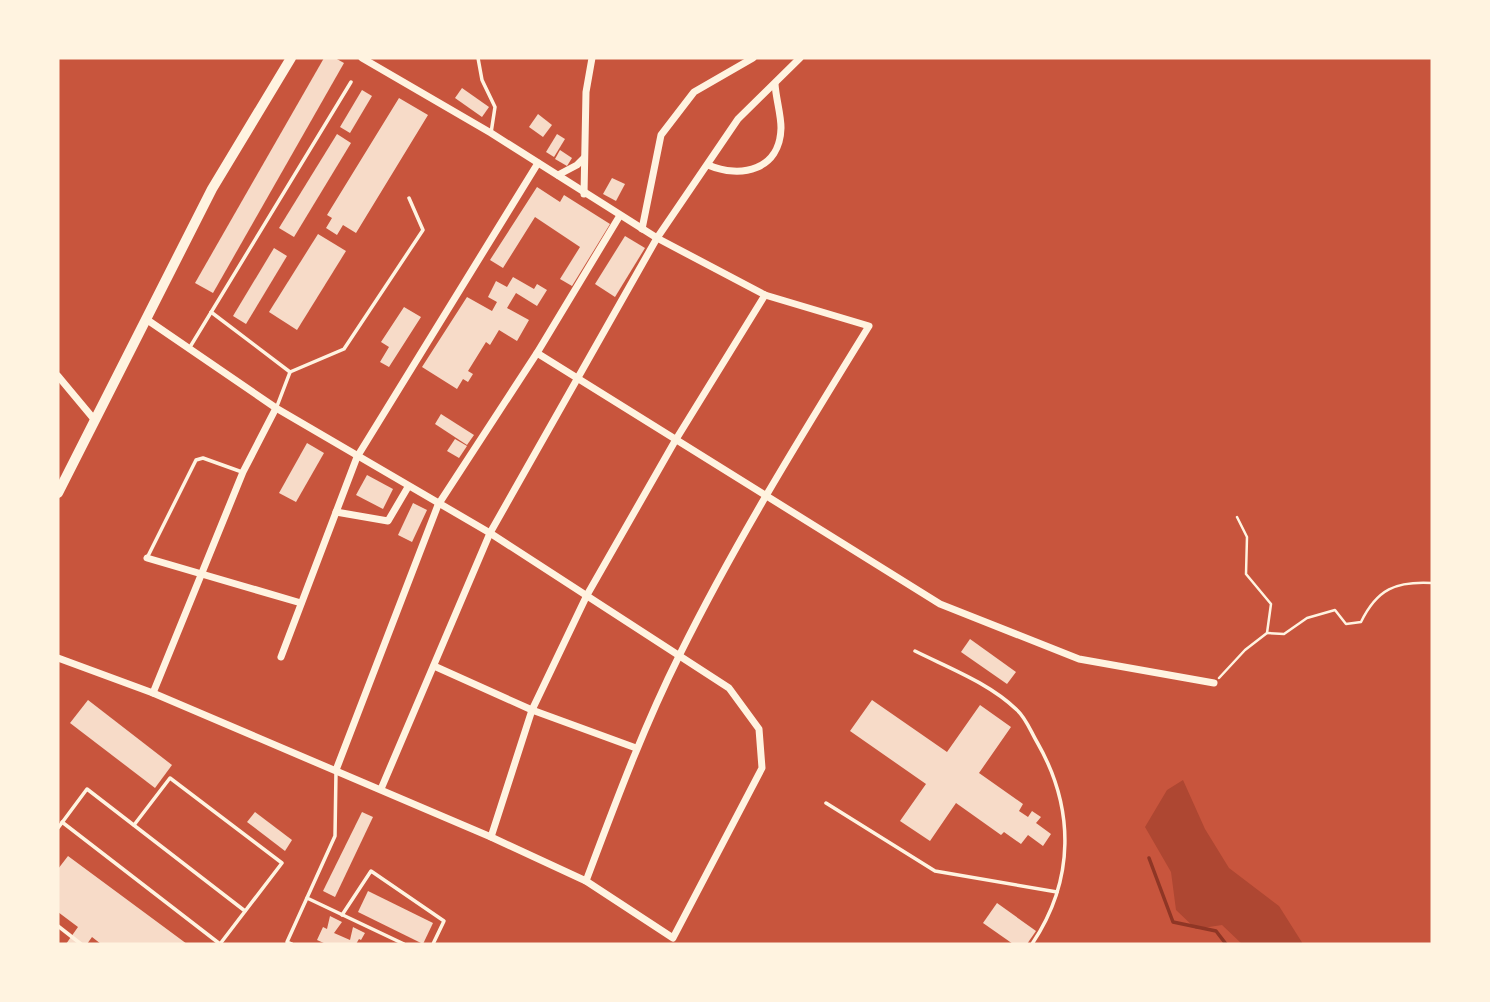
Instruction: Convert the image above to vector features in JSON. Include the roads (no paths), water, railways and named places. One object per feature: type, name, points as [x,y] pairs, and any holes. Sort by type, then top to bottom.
[{"type":"main road","points":[[58,493],[93,418],[212,189],[291,58]]},
{"type":"street","points":[[362,58],[491,133],[657,239],[765,295],[869,326],[765,496],[680,653],[636,748],[586,881]]},
{"type":"street","points":[[584,194],[586,92],[592,58]]},
{"type":"street","points":[[642,229],[661,135],[694,92],[752,58]]},
{"type":"street","points":[[381,789],[491,533],[657,239],[738,118],[800,58]]},
{"type":"street","points":[[708,165],[744,173],[764,165],[773,155],[779,144],[781,126],[775,84]]},
{"type":"street","points":[[558,175],[577,166],[584,157]]},
{"type":"street","points":[[281,657],[357,457],[538,163]]},
{"type":"street","points":[[336,770],[438,505],[537,353],[619,217]]},
{"type":"street","points":[[491,836],[532,710],[587,595],[675,441],[765,295]]},
{"type":"street","points":[[58,658],[153,693],[491,836],[586,881],[673,941],[762,768],[760,729],[729,688],[680,653],[491,533],[438,505],[276,408],[146,319]]},
{"type":"street","points":[[537,353],[940,604],[1079,659],[1214,682]]},
{"type":"street","points":[[58,376],[93,418]]},
{"type":"street","points":[[153,693],[243,472],[276,408]]},
{"type":"street","points":[[336,512],[388,521],[408,487]]},
{"type":"street","points":[[147,558],[301,603]]},
{"type":"street","points":[[434,666],[532,710],[636,748]]},
{"type":"lane","points":[[478,58],[482,80],[495,107],[491,133]]},
{"type":"lane","points":[[189,348],[351,82]]},
{"type":"lane","points":[[276,408],[290,372],[344,349],[422,230],[410,198]]},
{"type":"lane","points":[[211,312],[290,372]]},
{"type":"lane","points":[[147,558],[196,460],[203,458],[243,472]]},
{"type":"lane","points":[[915,651],[983,685],[1019,711],[1048,761],[1063,812],[1067,847],[1057,892],[1046,924],[1032,944]]},
{"type":"lane","points":[[292,944],[287,942],[335,836],[336,770]]},
{"type":"lane","points":[[62,822],[220,944],[282,863],[170,778],[134,825]]},
{"type":"lane","points":[[58,828],[87,789],[245,911]]},
{"type":"lane","points":[[826,803],[935,871],[1057,892]]},
{"type":"lane","points":[[342,915],[372,871],[444,921],[433,944]]},
{"type":"lane","points":[[307,898],[404,944]]},
{"type":"lane","points":[[58,926],[81,944]]},
{"type":"waterway","points":[[1149,858],[1173,922],[1216,931],[1226,944]]}]
